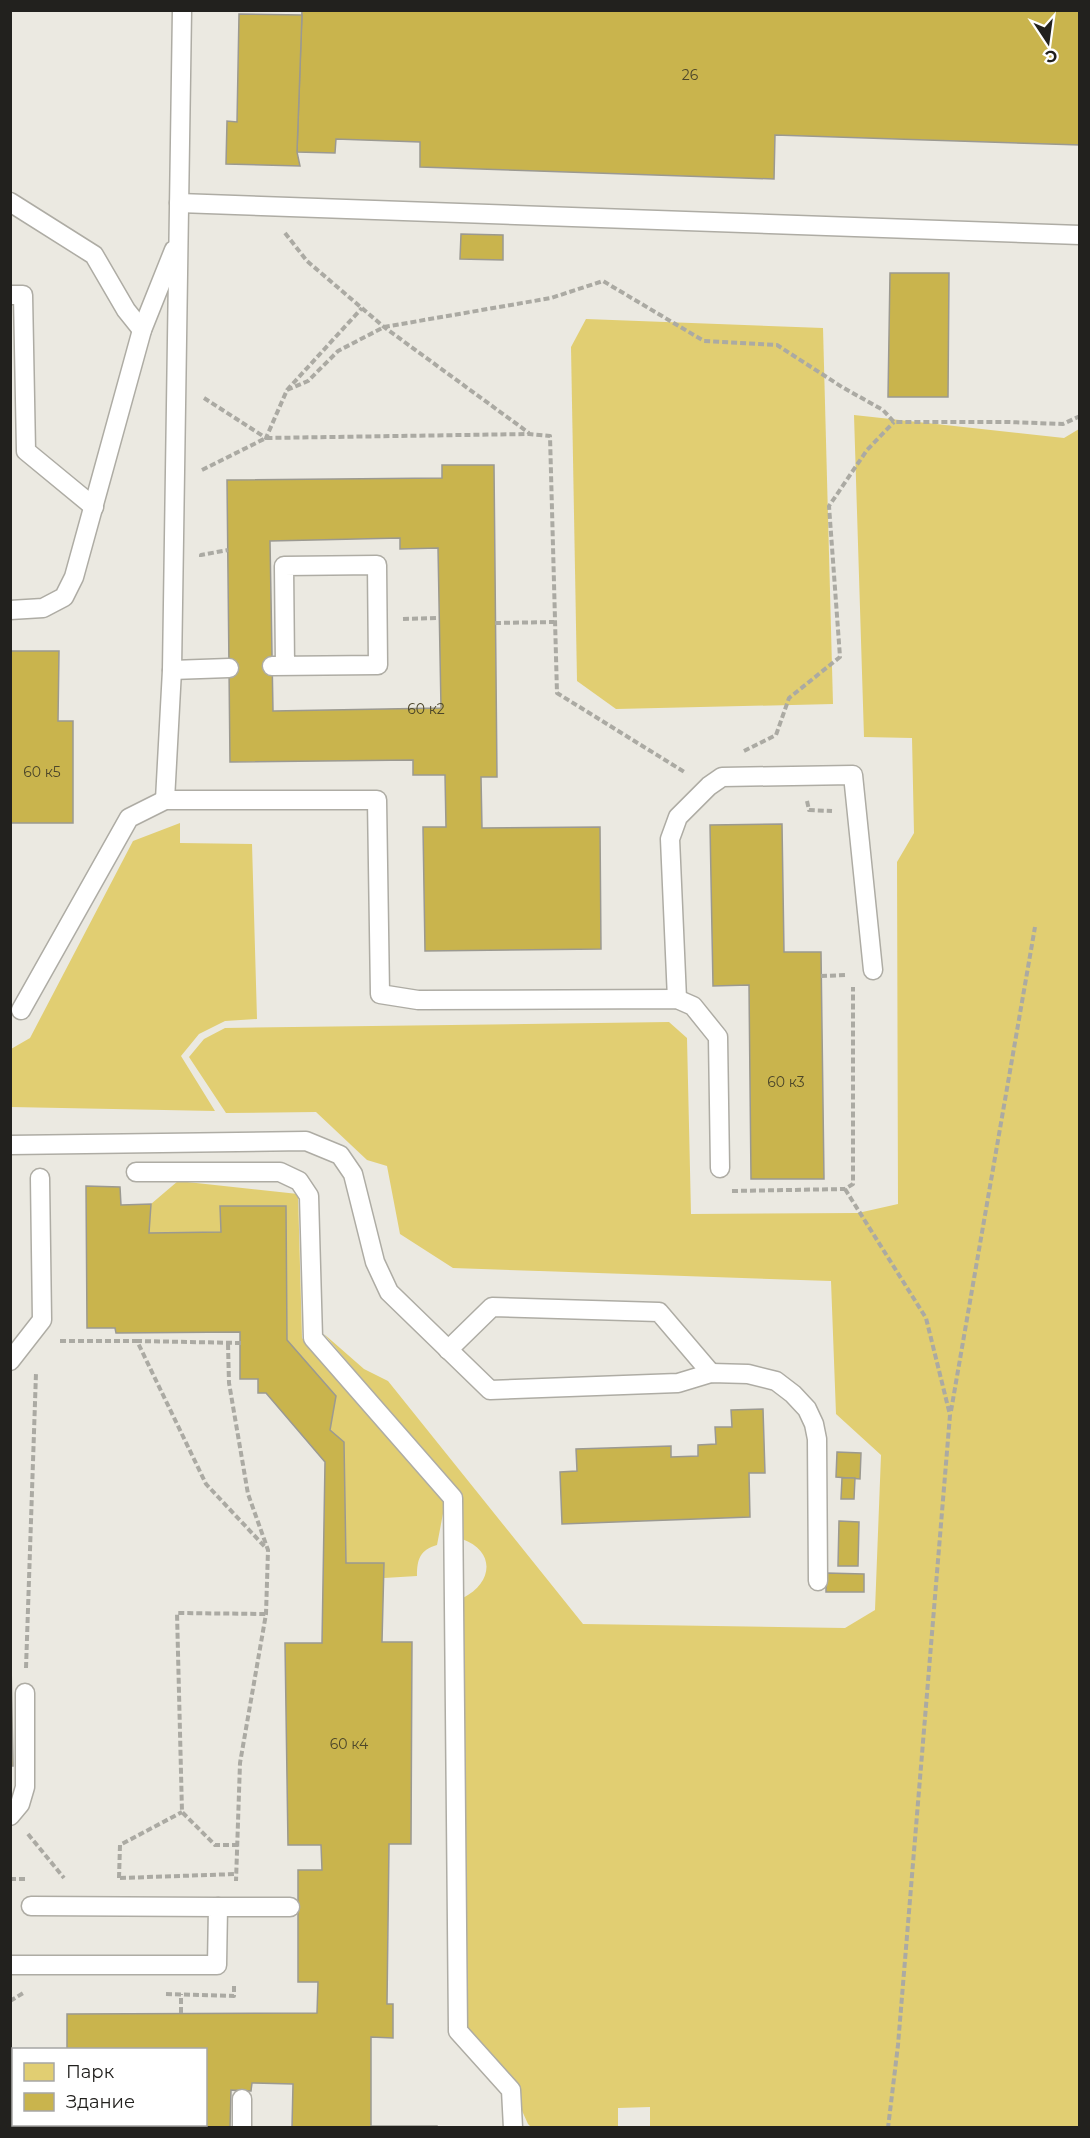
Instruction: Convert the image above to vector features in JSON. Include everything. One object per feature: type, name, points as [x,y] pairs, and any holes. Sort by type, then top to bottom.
[{"type":"lane","points":[[165,800],[172,670],[182,10]]},
{"type":"lane","points":[[10,202],[94,255],[126,310],[142,330]]},
{"type":"lane","points":[[179,203],[1080,235]]},
{"type":"lane","points":[[10,610],[43,608],[64,597],[74,577],[142,330],[178,240]]},
{"type":"lane","points":[[10,295],[23,295],[18,451],[94,507]]},
{"type":"lane","points":[[284,566],[377,566],[378,665],[279,666],[284,566]]},
{"type":"lane","points":[[172,670],[229,668]]},
{"type":"lane","points":[[677,999],[670,839],[678,817],[709,786],[722,777],[853,775],[873,970]]},
{"type":"lane","points":[[21,1010],[129,818],[165,800],[377,800],[380,994],[418,1000],[677,999],[693,1006],[718,1037],[720,1168]]},
{"type":"lane","points":[[10,1145],[306,1141],[340,1155],[353,1174],[375,1262],[389,1292],[490,1390],[678,1383],[711,1373],[748,1374],[776,1381],[793,1394],[807,1410],[818,1439],[818,1581]]},
{"type":"lane","points":[[136,1172],[280,1172],[299,1181],[309,1196],[313,1338],[453,1498],[458,2031],[511,2090],[513,2127]]},
{"type":"lane","points":[[10,1361],[42,1320],[40,1178]]},
{"type":"lane","points":[[448,1350],[492,1307],[659,1312],[711,1373]]},
{"type":"lane","points":[[11,1816],[20,1804],[25,1787],[25,1693]]},
{"type":"lane","points":[[31,1906],[290,1907]]},
{"type":"lane","points":[[10,1965],[217,1965],[227,1907]]},
{"type":"lane","points":[[242,2099],[242,2127]]},
{"type":"path","points":[[264,206],[307,261],[384,327],[529,434]]},
{"type":"path","points":[[287,390],[308,381],[338,351],[384,327],[551,297],[603,281],[704,341],[777,345],[842,387],[883,410],[894,422]]},
{"type":"path","points":[[266,438],[287,390],[362,308]]},
{"type":"path","points":[[204,398],[266,438]]},
{"type":"path","points":[[740,755],[747,747],[776,735],[789,698],[840,657],[830,506],[867,450],[894,422],[1063,424],[1080,416]]},
{"type":"path","points":[[202,470],[266,438],[529,434],[550,436],[557,693],[648,751],[709,786]]},
{"type":"path","points":[[200,566],[201,555],[228,550]]},
{"type":"path","points":[[396,620],[439,618]]},
{"type":"path","points":[[495,622],[554,622]]},
{"type":"path","points":[[796,800],[806,800],[809,810],[838,812]]},
{"type":"path","points":[[888,2127],[898,2045],[950,1415],[1035,927]]},
{"type":"path","points":[[821,976],[853,974]]},
{"type":"path","points":[[720,1168],[730,1191],[845,1190],[853,1184],[853,986]]},
{"type":"path","points":[[845,1190],[926,1318],[950,1415]]},
{"type":"path","points":[[50,1342],[67,1340],[241,1343]]},
{"type":"path","points":[[137,1341],[206,1484],[268,1550]]},
{"type":"path","points":[[227,1907],[237,1874],[240,1763],[266,1614],[268,1550],[248,1494],[229,1383],[228,1344]]},
{"type":"path","points":[[25,1693],[36,1367]]},
{"type":"path","points":[[238,1845],[215,1845],[182,1812],[177,1613],[266,1614]]},
{"type":"path","points":[[119,1878],[120,1845],[182,1812]]},
{"type":"path","points":[[11,1816],[64,1878]]},
{"type":"path","points":[[108,1878],[237,1874]]},
{"type":"path","points":[[10,1879],[32,1878]]},
{"type":"path","points":[[53,1878],[75,1878]]},
{"type":"path","points":[[158,1994],[234,1996],[235,1974]]},
{"type":"path","points":[[10,2001],[30,1989]]},
{"type":"path","points":[[181,1994],[181,2013]]},
{"type":"green space","points":[[586,319],[823,328],[833,704],[616,709],[577,681],[571,347]]},
{"type":"green space","points":[[854,415],[1064,438],[1079,429],[1079,2127],[650,2128],[650,2107],[618,2108],[618,2127],[532,2128],[519,2104],[517,2086],[466,2026],[463,1598],[473,1592],[485,1576],[487,1567],[485,1559],[481,1551],[473,1544],[462,1539],[460,1495],[324,1334],[364,1369],[388,1381],[583,1624],[845,1628],[875,1610],[881,1455],[836,1414],[831,1281],[453,1268],[400,1234],[387,1166],[367,1160],[316,1112],[226,1113],[189,1057],[204,1039],[225,1028],[669,1022],[687,1038],[691,1214],[858,1213],[898,1204],[897,862],[914,833],[912,738],[864,737]]},
{"type":"green space","points":[[180,823],[180,843],[252,844],[257,1019],[225,1021],[199,1034],[181,1056],[215,1111],[11,1107],[11,1049],[30,1038],[133,841]]},
{"type":"green space","points":[[178,1181],[298,1194],[302,1338],[445,1503],[437,1545],[421,1556],[417,1576],[384,1578],[384,1563],[346,1563],[344,1442],[330,1430],[336,1396],[287,1340],[286,1206],[221,1207],[221,1232],[149,1233],[151,1204]]},
{"type":"building","points":[[302,10],[1080,10],[1080,145],[775,135],[774,179],[420,167],[420,142],[336,139],[335,153],[297,152]]},
{"type":"building","points":[[239,14],[302,15],[297,152],[300,166],[226,164],[227,121],[237,122]]},
{"type":"building","points":[[461,234],[503,235],[503,260],[460,259]]},
{"type":"building","points":[[890,273],[949,273],[948,397],[888,397]]},
{"type":"building","points":[[442,465],[494,465],[497,777],[481,777],[482,828],[600,827],[601,949],[425,951],[423,827],[446,827],[445,775],[413,775],[413,760],[230,762],[227,480],[442,478]],"holes":[[[400,538],[400,549],[438,548],[441,708],[273,711],[270,541]]]},
{"type":"building","points":[[10,651],[59,651],[58,721],[73,721],[73,823],[10,823]]},
{"type":"building","points":[[782,824],[784,952],[821,952],[824,1179],[751,1179],[749,985],[713,986],[710,825]]},
{"type":"building","points":[[86,1186],[120,1187],[121,1205],[151,1204],[149,1233],[221,1232],[220,1206],[286,1206],[287,1340],[336,1396],[330,1430],[344,1442],[346,1563],[384,1563],[382,1642],[412,1642],[411,1844],[389,1844],[387,2004],[393,2004],[393,2038],[371,2037],[371,2126],[437,2126],[437,2128],[292,2128],[293,2084],[252,2083],[251,2091],[231,2090],[230,2128],[68,2128],[68,2126],[207,2126],[207,2048],[67,2048],[67,2014],[317,2013],[318,1982],[298,1982],[298,1870],[322,1870],[321,1845],[288,1845],[285,1643],[322,1643],[325,1462],[266,1393],[258,1393],[258,1379],[240,1379],[240,1332],[116,1333],[115,1328],[87,1328]]},
{"type":"building","points":[[763,1409],[765,1473],[749,1473],[750,1517],[562,1524],[560,1472],[577,1471],[576,1449],[671,1446],[671,1457],[698,1456],[698,1445],[716,1444],[715,1427],[732,1427],[731,1410]]},
{"type":"building","points":[[837,1452],[861,1453],[860,1479],[836,1477]]},
{"type":"building","points":[[842,1478],[855,1478],[854,1499],[841,1499]]},
{"type":"building","points":[[839,1521],[859,1522],[858,1566],[838,1566]]},
{"type":"building","points":[[826,1573],[864,1574],[864,1592],[826,1592]]},
{"type":"building","points":[[10,1610],[13,1766],[10,1766]]}]
